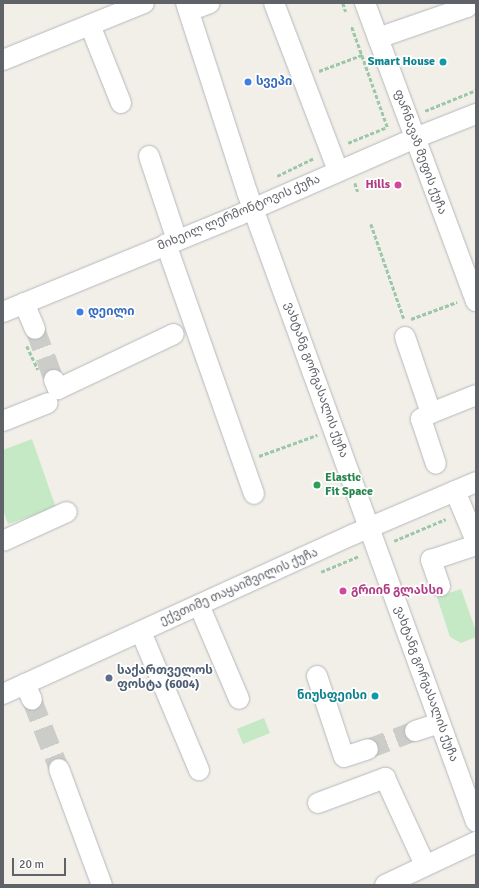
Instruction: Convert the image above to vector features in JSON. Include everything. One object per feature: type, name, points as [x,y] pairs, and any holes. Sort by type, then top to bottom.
[{"type":"street","points":[[3,60],[144,3]]},
{"type":"street","points":[[187,7],[210,3]]},
{"type":"street","points":[[274,3],[301,78],[346,176]]},
{"type":"street","name":"ფარნავაზ მეფის ქუჩა","points":[[365,3],[475,298]]},
{"type":"street","points":[[378,38],[467,7],[465,3]]},
{"type":"street","name":"ვახტანგ გორგასალის ქუჩა","points":[[187,7],[254,208],[476,822]]},
{"type":"street","points":[[90,25],[121,103]]},
{"type":"street","name":"მიხეილ ლერმონტოვის ქუჩა","points":[[3,312],[254,208],[346,176],[415,138],[476,114]]},
{"type":"street","points":[[149,156],[171,242],[242,462],[254,494]]},
{"type":"street","points":[[24,303],[31,337]]},
{"type":"street","points":[[47,377],[58,389],[174,334]]},
{"type":"street","points":[[405,337],[431,414]]},
{"type":"street","points":[[436,464],[421,419],[476,395]]},
{"type":"street","points":[[3,421],[48,403]]},
{"type":"street","name":"ექვთიმე თაყაიშვილის ქუჩა","points":[[3,694],[28,692],[141,632],[370,528],[476,482]]},
{"type":"street","points":[[455,491],[476,540]]},
{"type":"street","points":[[3,541],[67,512]]},
{"type":"street","points":[[440,586],[431,560],[476,545]]},
{"type":"street","points":[[199,605],[239,699]]},
{"type":"street","points":[[141,632],[200,770]]},
{"type":"street","points":[[317,676],[344,757],[368,749]]},
{"type":"street","points":[[415,731],[440,723]]},
{"type":"street","points":[[59,768],[102,885]]},
{"type":"street","points":[[318,803],[385,778],[425,865]]},
{"type":"street","points":[[384,885],[476,842]]},
{"type":"path","points":[[343,3],[348,18]]},
{"type":"path","points":[[301,78],[362,55],[351,25]]},
{"type":"path","points":[[425,111],[476,90]]},
{"type":"path","points":[[346,176],[358,192]]},
{"type":"path","points":[[370,224],[405,321],[475,298]]},
{"type":"path","points":[[31,337],[47,377]]},
{"type":"path","points":[[242,462],[317,435],[335,431]]},
{"type":"path","points":[[394,542],[464,511]]},
{"type":"green space","points":[[32,439],[56,508],[8,524],[3,510],[3,450]]},
{"type":"green space","points":[[461,589],[476,631],[476,637],[461,643],[450,637],[437,597]]},
{"type":"green space","points":[[264,718],[270,733],[243,744],[237,729]]},
{"type":"tunnel","points":[[35,329],[54,380]]},
{"type":"tunnel","points":[[32,700],[59,769]]},
{"type":"tunnel","points":[[368,749],[415,731]]},
{"type":"place","name":"Smart House","points":[[443,62]]},
{"type":"place","name":"სვეპი","points":[[248,82]]},
{"type":"place","name":"Hills","points":[[398,185]]},
{"type":"place","name":"დეილი","points":[[80,312]]},
{"type":"place","name":"Elastic Fit Space","points":[[317,485]]},
{"type":"place","name":"გრიინ გლასსი","points":[[343,591]]},
{"type":"place","name":"საქართველოს ფოსტა (6004)","points":[[109,678]]},
{"type":"place","name":"ნიუსფეისი","points":[[375,696]]}]
